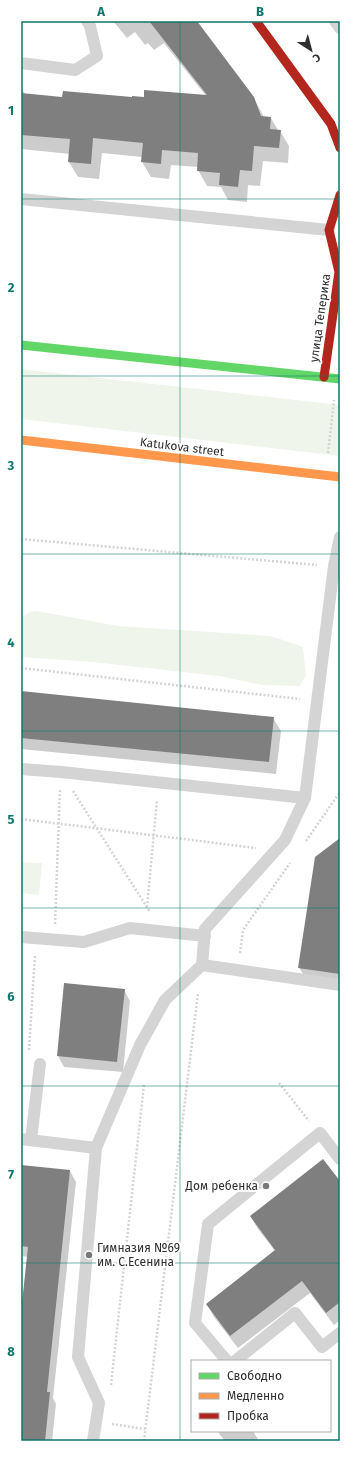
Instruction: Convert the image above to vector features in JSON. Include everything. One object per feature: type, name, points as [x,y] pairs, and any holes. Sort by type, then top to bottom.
[{"type":"main road","points":[[256,21],[331,124],[340,148]]},
{"type":"main road","points":[[329,230],[340,195]]},
{"type":"main road","name":"улица Теперика","points":[[324,376],[340,272],[329,230]]},
{"type":"main road","points":[[21,345],[338,378]]},
{"type":"main road","name":"Katukova street","points":[[21,440],[340,477]]},
{"type":"lane","points":[[21,63],[75,70],[97,56],[90,26],[87,21]]},
{"type":"lane","points":[[335,21],[340,28]]},
{"type":"lane","points":[[21,199],[329,230]]},
{"type":"lane","points":[[93,1441],[98,1403],[78,1358],[96,1148],[140,1045],[165,1000],[202,965],[205,929],[285,840],[305,798],[334,566],[340,537]]},
{"type":"lane","points":[[21,769],[305,798]]},
{"type":"lane","points":[[21,937],[84,942],[130,928],[205,936]]},
{"type":"lane","points":[[202,965],[340,985]]},
{"type":"lane","points":[[40,1064],[26,1140],[96,1148]]},
{"type":"lane","points":[[226,1360],[195,1323],[208,1224],[320,1134],[340,1159]]},
{"type":"lane","points":[[236,1360],[296,1314],[322,1347],[340,1332]]},
{"type":"path","points":[[325,476],[338,378]]},
{"type":"path","points":[[21,539],[334,566]]},
{"type":"path","points":[[21,668],[317,700]]},
{"type":"path","points":[[54,940],[61,772]]},
{"type":"path","points":[[61,772],[162,932]]},
{"type":"path","points":[[147,907],[159,783]]},
{"type":"path","points":[[305,842],[340,792]]},
{"type":"path","points":[[21,819],[276,850]]},
{"type":"path","points":[[238,970],[243,930],[292,861]]},
{"type":"path","points":[[28,1054],[36,938]]},
{"type":"path","points":[[144,1441],[202,965]]},
{"type":"path","points":[[110,1392],[144,1081]]},
{"type":"path","points":[[279,1083],[320,1134]]},
{"type":"path","points":[[96,1422],[145,1429]]},
{"type":"shaded area","points":[[21,369],[340,405],[340,456],[21,419]]},
{"type":"shaded area","points":[[37,611],[118,626],[271,636],[303,647],[306,675],[300,686],[262,685],[219,676],[93,662],[21,657],[21,617],[30,612]]},
{"type":"shaded area","points":[[21,862],[42,863],[39,895],[21,893]]},
{"type":"building","points":[[149,21],[197,21],[254,97],[261,116],[271,117],[270,129],[281,130],[279,148],[254,146],[252,171],[240,170],[238,187],[219,185],[220,173],[197,171],[198,153],[162,150],[161,164],[141,162],[143,143],[93,138],[91,164],[68,162],[70,139],[21,135],[21,93],[62,97],[63,91],[144,97],[144,90],[207,95]]},
{"type":"building","points":[[21,691],[274,717],[269,762],[21,738]]},
{"type":"building","points":[[340,838],[340,974],[298,968],[315,857]]},
{"type":"building","points":[[64,983],[125,989],[117,1062],[57,1056]]},
{"type":"building","points":[[323,1159],[340,1181],[340,1302],[326,1313],[302,1281],[230,1336],[206,1304],[275,1250],[250,1216]]},
{"type":"building","points":[[21,1165],[70,1170],[47,1392],[50,1392],[45,1441],[21,1441],[21,1312],[28,1247],[21,1246]]},
{"type":"traffic: fast","points":[[21,345],[340,379]]},
{"type":"traffic: slow","points":[[21,440],[340,477]]},
{"type":"traffic: jam","points":[[256,21],[331,124],[340,148]]},
{"type":"traffic: jam","points":[[324,377],[339,272],[329,230],[340,195]]},
{"type":"place","name":"Дом ребенка","points":[[266,1186]]},
{"type":"place","name":"Гимназия №69 им. С.Есенина","points":[[89,1255]]}]
